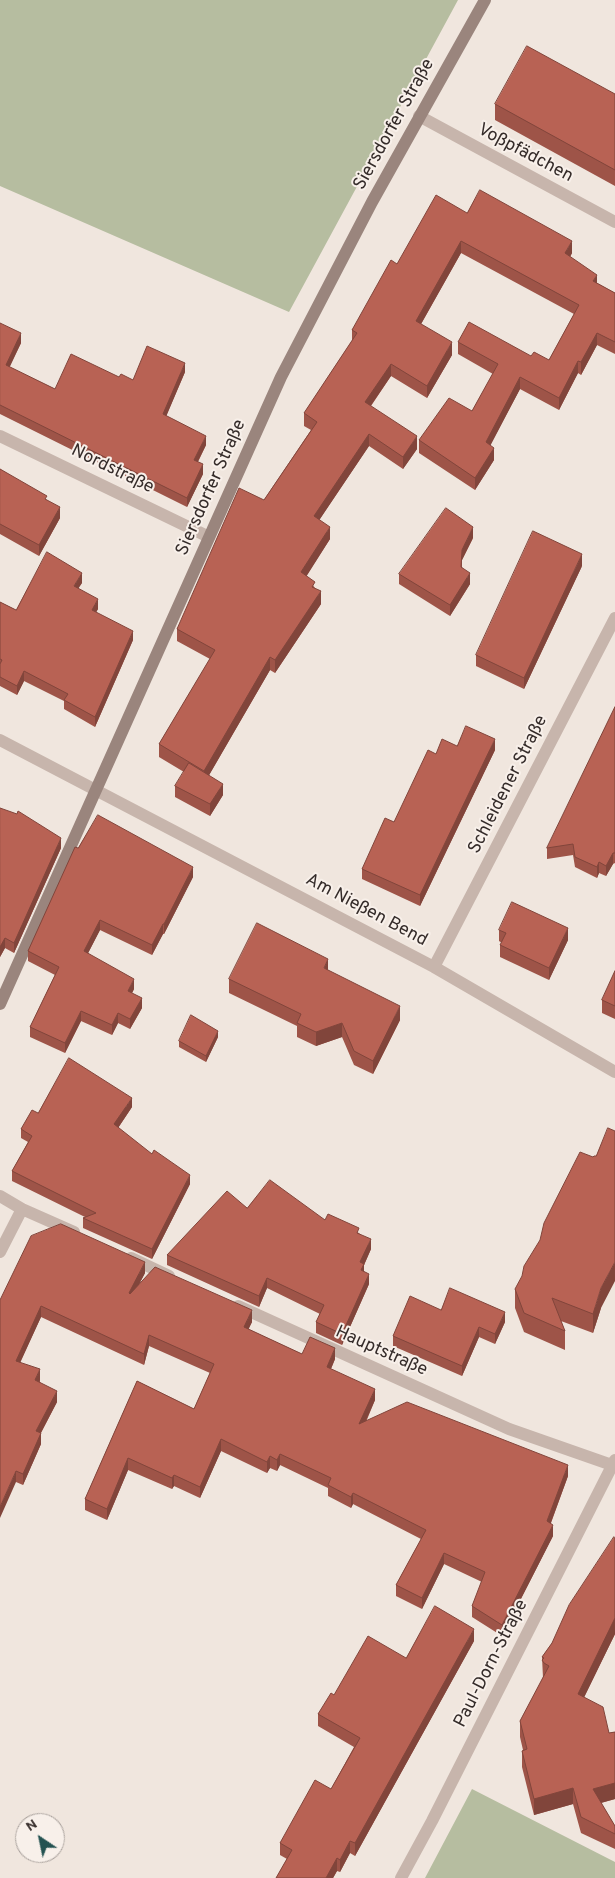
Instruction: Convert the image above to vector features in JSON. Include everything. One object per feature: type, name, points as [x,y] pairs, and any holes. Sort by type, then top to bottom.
[{"type":"street","name":"Siersdorfer Straße","points":[[0,1004],[281,377],[372,202],[485,0]]},
{"type":"street","name":"Voßpfädchen","points":[[419,116],[615,222]]},
{"type":"street","name":"Nordstraße","points":[[0,436],[209,536]]},
{"type":"street","name":"Schleidener Straße","points":[[434,967],[615,618]]},
{"type":"street","name":"Am Nießen Bend","points":[[0,740],[434,967],[615,1072]]},
{"type":"street","points":[[0,1196],[22,1209],[85,1238]]},
{"type":"street","points":[[0,1252],[22,1209]]},
{"type":"street","points":[[122,1254],[184,1282]]},
{"type":"street","name":"Hauptstraße","points":[[230,1303],[509,1429],[614,1464]]},
{"type":"street","name":"Paul-Dorn-Straße","points":[[401,1878],[614,1464]]},
{"type":"green space","points":[[0,0],[458,0],[289,312],[0,186]]},
{"type":"green space","points":[[472,1789],[615,1862],[615,1878],[425,1878]]},
{"type":"building","points":[[527,46],[615,94],[615,170],[495,104]]},
{"type":"building","points":[[480,190],[572,241],[565,253],[597,275],[593,281],[615,293],[615,342],[597,333],[581,362],[578,361],[559,398],[520,377],[486,442],[494,448],[475,478],[419,440],[449,398],[472,411],[498,364],[458,342],[469,322],[531,356],[534,352],[549,360],[579,305],[461,241],[416,321],[452,342],[427,386],[391,364],[365,402],[417,436],[403,457],[369,434],[314,516],[330,527],[301,572],[315,582],[312,587],[321,591],[275,660],[270,657],[204,771],[159,744],[215,650],[177,629],[239,488],[264,500],[317,422],[304,413],[357,333],[352,330],[391,260],[397,264],[436,195],[467,213]]},
{"type":"building","points":[[0,323],[21,333],[6,365],[55,389],[71,354],[119,377],[121,374],[133,380],[147,346],[185,363],[163,414],[206,436],[194,460],[203,464],[187,498],[0,405]]},
{"type":"building","points":[[0,469],[47,496],[45,499],[60,507],[39,545],[0,524]]},
{"type":"building","points":[[446,508],[473,527],[462,550],[461,567],[470,573],[450,605],[399,574]]},
{"type":"building","points":[[533,531],[582,554],[524,678],[476,655]]},
{"type":"building","points":[[47,552],[82,573],[74,586],[98,599],[92,610],[133,631],[95,717],[64,700],[68,694],[24,671],[17,686],[0,677],[0,664],[2,660],[0,659],[0,602],[16,610]]},
{"type":"building","points":[[615,707],[615,853],[613,853],[606,866],[599,862],[597,867],[575,857],[573,844],[547,848]]},
{"type":"building","points":[[466,726],[495,739],[420,895],[362,869],[385,818],[394,822],[428,750],[436,754],[442,739],[457,746]]},
{"type":"building","points":[[189,763],[223,784],[210,804],[175,786]]},
{"type":"building","points":[[0,808],[17,814],[18,811],[61,838],[14,943],[5,938],[0,947]]},
{"type":"building","points":[[98,815],[193,867],[152,945],[100,920],[84,951],[134,979],[128,991],[142,998],[130,1019],[118,1013],[112,1025],[81,1011],[65,1043],[30,1027],[59,967],[28,951],[75,847],[78,848]]},
{"type":"building","points":[[512,902],[568,928],[549,968],[500,945],[506,933],[499,930]]},
{"type":"building","points":[[257,923],[328,959],[324,968],[400,1006],[373,1061],[354,1051],[342,1023],[316,1032],[297,1023],[301,1014],[229,979]]},
{"type":"building","points":[[615,971],[615,1006],[602,1000]]},
{"type":"building","points":[[191,1015],[218,1031],[206,1056],[179,1041]]},
{"type":"building","points":[[69,1058],[132,1098],[114,1124],[152,1154],[154,1150],[190,1175],[152,1249],[83,1218],[96,1213],[12,1171],[32,1136],[21,1129],[32,1110],[38,1113]]},
{"type":"building","points":[[608,1128],[615,1131],[615,1262],[601,1288],[593,1314],[552,1298],[565,1331],[524,1313],[515,1289],[522,1276],[524,1266],[540,1240],[544,1223],[580,1152],[593,1157],[596,1156]]},
{"type":"building","points":[[270,1180],[325,1220],[328,1214],[359,1228],[357,1233],[371,1239],[360,1262],[364,1264],[361,1270],[369,1274],[342,1334],[316,1322],[324,1305],[267,1278],[259,1296],[167,1255],[227,1191],[247,1208]]},
{"type":"building","points":[[61,1224],[145,1262],[130,1294],[155,1267],[252,1310],[244,1327],[302,1354],[310,1337],[335,1348],[327,1367],[375,1389],[359,1424],[407,1402],[568,1465],[547,1521],[553,1525],[502,1625],[472,1606],[485,1572],[444,1553],[422,1598],[396,1585],[426,1530],[353,1493],[351,1497],[328,1485],[331,1478],[280,1454],[277,1460],[270,1456],[267,1462],[221,1439],[200,1487],[174,1475],[172,1478],[128,1458],[107,1509],[85,1499],[137,1381],[194,1409],[214,1364],[149,1335],[144,1354],[41,1306],[16,1361],[40,1369],[35,1380],[57,1391],[36,1431],[41,1433],[23,1474],[16,1471],[0,1507],[0,1300],[31,1236]]},
{"type":"building","points":[[450,1288],[505,1312],[495,1334],[479,1327],[462,1366],[393,1336],[410,1296],[441,1310]]},
{"type":"building","points":[[614,1537],[615,1618],[578,1694],[603,1707],[609,1733],[615,1732],[615,1783],[593,1789],[615,1826],[615,1834],[581,1817],[573,1788],[534,1799],[522,1751],[527,1749],[520,1721],[549,1666],[544,1663],[542,1660],[544,1658],[542,1657],[552,1643],[569,1605]]},
{"type":"building","points":[[435,1606],[474,1629],[355,1843],[350,1841],[340,1860],[337,1858],[326,1878],[276,1878],[292,1850],[280,1843],[315,1780],[331,1789],[360,1738],[318,1714],[331,1693],[334,1695],[368,1636],[406,1658]]}]
